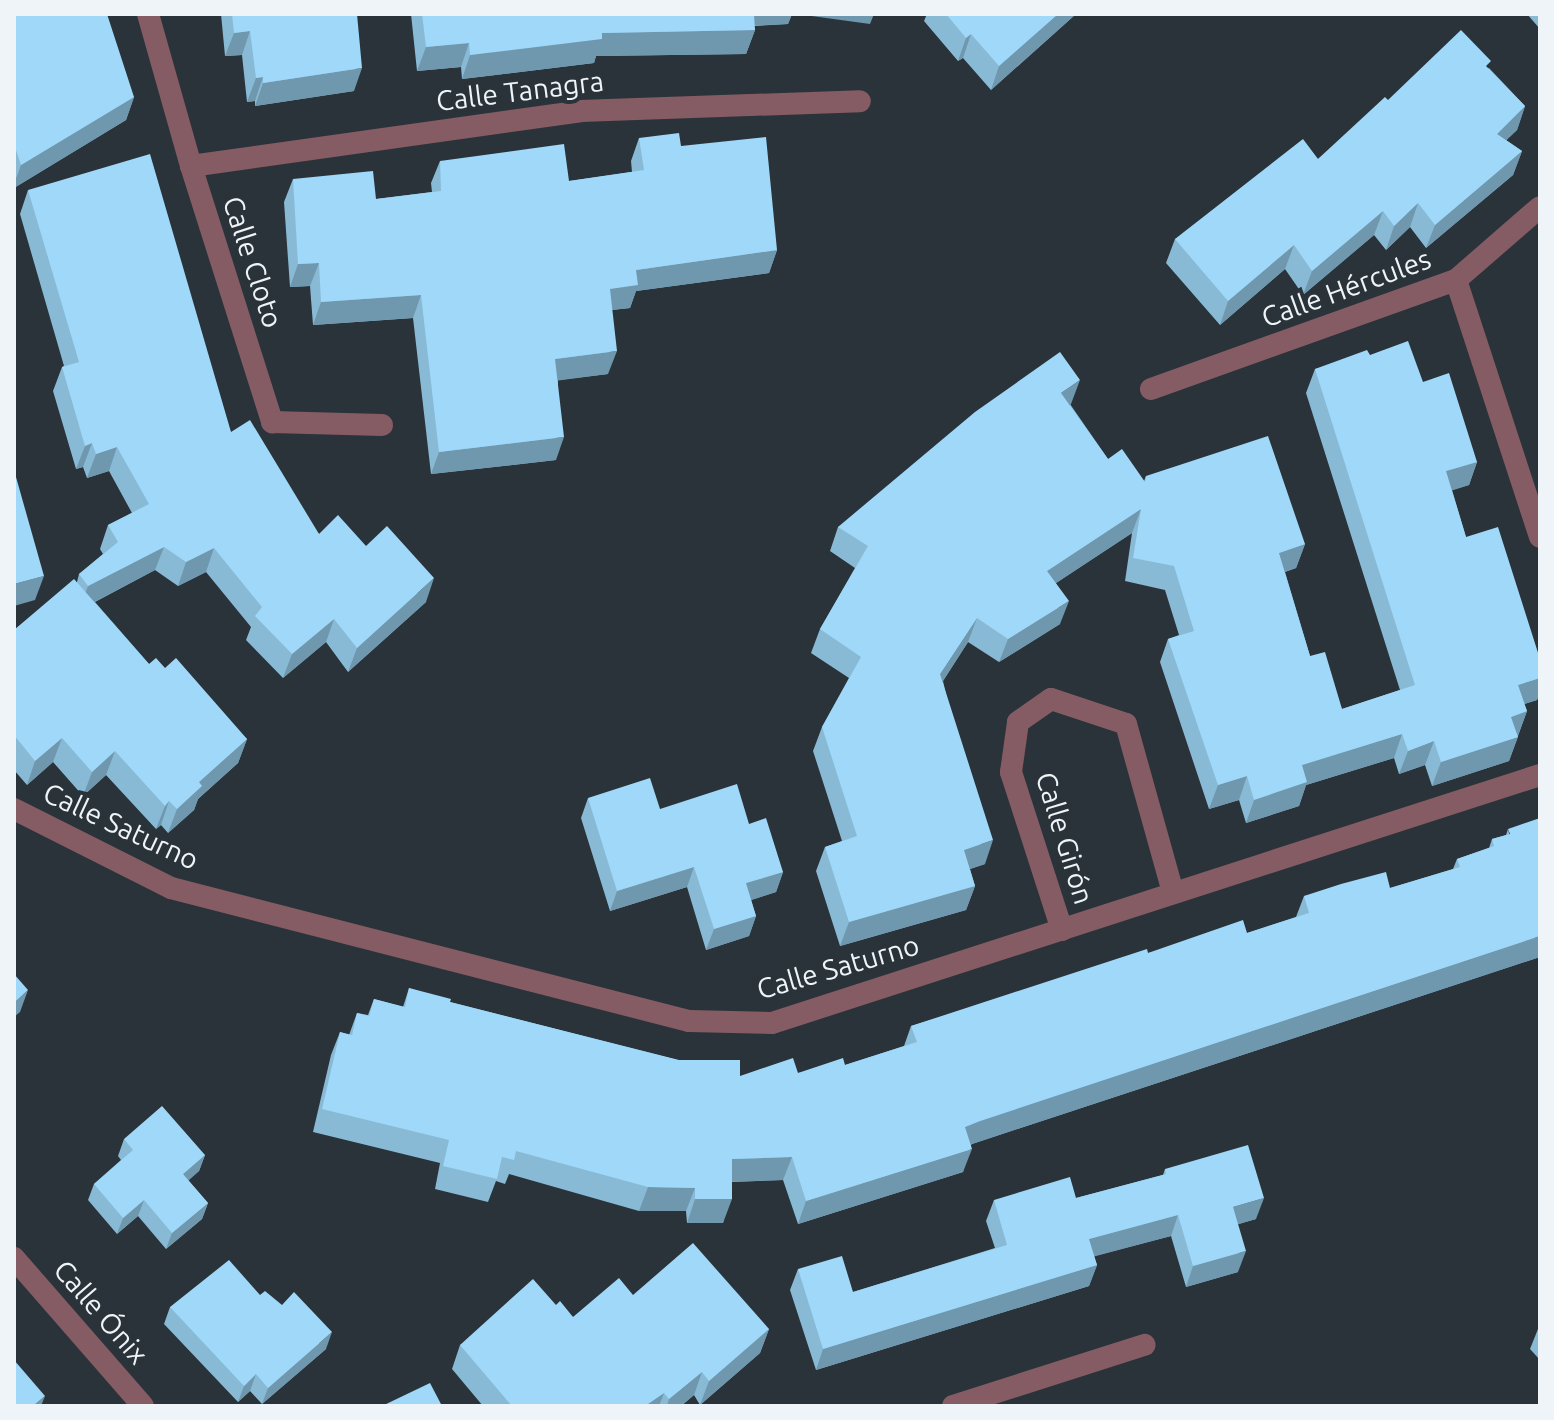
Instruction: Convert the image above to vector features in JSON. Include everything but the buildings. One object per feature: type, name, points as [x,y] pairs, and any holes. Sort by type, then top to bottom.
[{"type":"street","name":"Calle Cloto","points":[[148,14],[191,166],[272,422],[382,425]]},
{"type":"street","name":"Calle Tanagra","points":[[191,166],[580,111],[860,101]]},
{"type":"street","name":"Calle Hércules","points":[[1151,389],[1456,280],[1540,207]]},
{"type":"street","points":[[1456,280],[1540,537]]},
{"type":"street","name":"Calle Girón","points":[[1062,930],[1011,772],[1018,722],[1051,699],[1126,724],[1173,892]]},
{"type":"street","name":"Calle Saturno","points":[[14,809],[171,888],[689,1021],[772,1023],[1540,775]]},
{"type":"street","name":"Calle Ónix","points":[[14,1258],[143,1406]]},
{"type":"street","points":[[953,1406],[1144,1345]]}]
